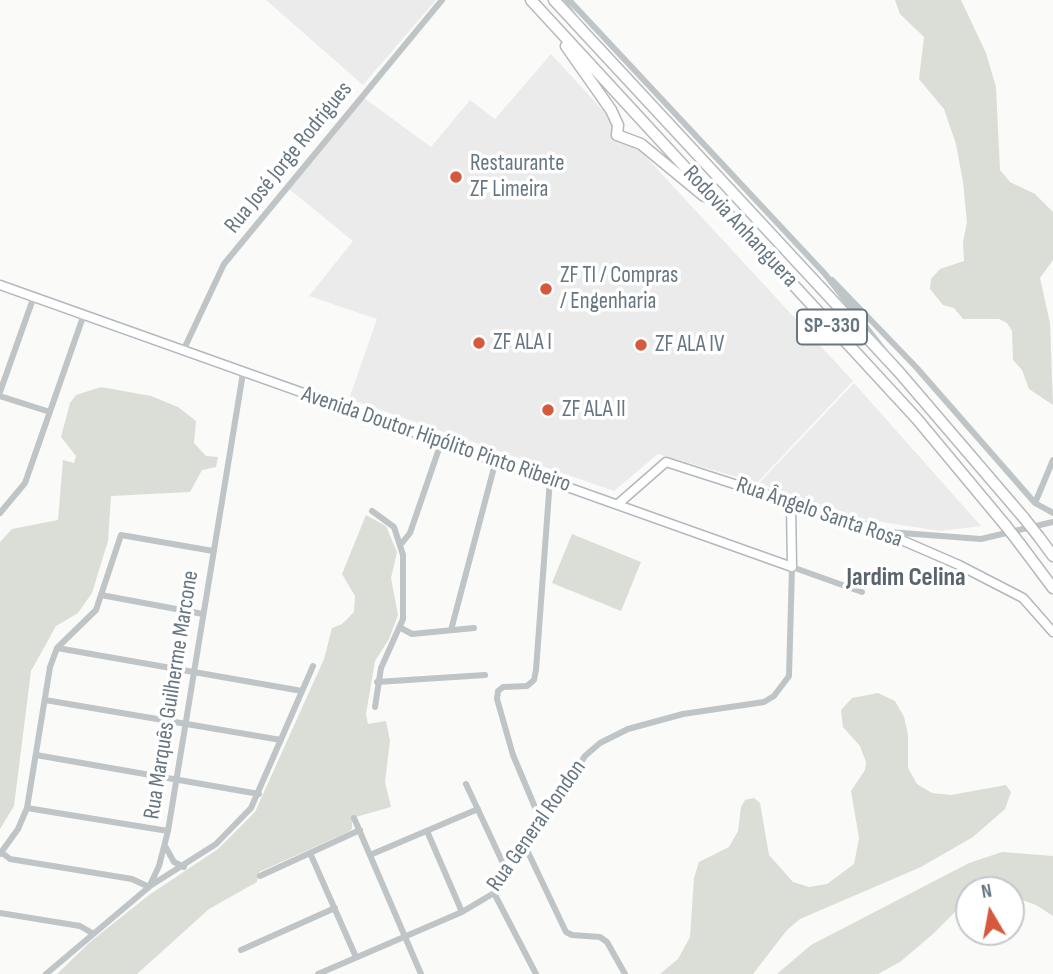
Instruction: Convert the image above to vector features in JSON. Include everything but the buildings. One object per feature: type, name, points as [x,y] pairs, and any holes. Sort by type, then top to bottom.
[{"type":"highway","name":"Rodovia Anhanguera","points":[[531,0],[917,419],[1006,526],[1053,588]]},
{"type":"highway","name":"Rodovia Anhanguera","points":[[554,0],[899,372],[1024,518],[1053,556]]},
{"type":"highway","points":[[548,19],[611,110],[618,125],[617,135],[641,144],[660,158],[739,226]]},
{"type":"highway","points":[[1042,573],[1053,595]]},
{"type":"main road","name":"Avenida Doutor Hipólito Pinto Ribeiro","points":[[0,286],[243,373],[442,440],[792,567]]},
{"type":"main road","name":"Rua Ângelo Santa Rosa","points":[[618,504],[666,461],[883,532],[1002,584],[1031,605],[1053,632]]},
{"type":"main road","name":"Rua General Rondon","points":[[791,504],[792,567]]},
{"type":"street","name":"Rua José Jorge Rodrigues","points":[[183,351],[224,264],[442,0]]},
{"type":"street","points":[[562,0],[578,18],[584,33]]},
{"type":"street","points":[[569,0],[825,274],[916,367],[1035,503],[1053,513]]},
{"type":"street","points":[[825,274],[895,361],[899,372]]},
{"type":"street","points":[[33,299],[0,394],[50,412]]},
{"type":"street","points":[[0,513],[25,483],[83,317]]},
{"type":"street","name":"Rua Marquês Guilherme Marcone","points":[[149,887],[168,831],[243,373]]},
{"type":"street","points":[[402,543],[410,533],[442,440]]},
{"type":"street","points":[[451,630],[496,460]]},
{"type":"street","points":[[1035,503],[1053,460]]},
{"type":"street","points":[[542,824],[513,755],[497,698],[498,691],[503,687],[527,686],[534,680],[550,479]]},
{"type":"street","points":[[372,510],[390,523],[402,543],[404,615],[377,682],[375,706]]},
{"type":"street","points":[[883,532],[981,539],[1053,522]]},
{"type":"street","points":[[149,887],[132,880],[10,859],[1,853],[18,829],[27,808],[50,667],[57,648],[96,610],[121,535],[213,551]]},
{"type":"street","name":"Rua General Rondon","points":[[318,974],[462,912],[494,893],[585,756],[600,743],[628,729],[683,714],[764,702],[783,688],[790,663],[792,567]]},
{"type":"street","name":"Avenida Doutor Hipólito Pinto Ribeiro","points":[[792,567],[862,592]]},
{"type":"street","points":[[101,595],[203,614]]},
{"type":"street","points":[[401,628],[412,634],[474,628]]},
{"type":"street","points":[[57,648],[302,691]]},
{"type":"street","points":[[46,974],[149,887],[216,844],[251,808],[313,666]]},
{"type":"street","points":[[377,682],[485,675]]},
{"type":"street","points":[[45,701],[281,740]]},
{"type":"street","points":[[36,755],[259,793]]},
{"type":"street","points":[[466,784],[508,874]]},
{"type":"street","points":[[27,808],[168,831]]},
{"type":"street","points":[[370,855],[478,809]]},
{"type":"street","points":[[354,818],[421,974]]},
{"type":"street","points":[[260,876],[360,830]]},
{"type":"street","points":[[427,831],[462,912]]},
{"type":"street","points":[[165,844],[174,862],[184,867]]},
{"type":"street","points":[[526,848],[566,932],[600,937],[607,942],[625,974]]},
{"type":"street","points":[[310,853],[356,957]]},
{"type":"street","points":[[494,893],[536,974]]},
{"type":"street","points":[[241,950],[335,908]]},
{"type":"street","points":[[0,913],[80,926],[92,933]]},
{"type":"shaded area","points":[[266,0],[436,0],[363,85]]},
{"type":"shaded area","points":[[895,0],[961,0],[986,53],[996,87],[1000,170],[1010,182],[1035,194],[1053,212],[1053,260],[1040,278],[1050,323],[1053,405],[1029,389],[1022,370],[1013,360],[1012,331],[1007,323],[999,319],[963,319],[954,308],[943,305],[930,289],[931,279],[940,269],[964,261],[963,242],[967,222],[963,182],[956,144],[944,109],[919,79],[924,37],[900,14]]},
{"type":"shaded area","points":[[551,54],[853,381],[757,483],[658,454],[614,491],[349,399],[377,319],[309,296],[353,241],[289,189],[364,98],[431,147],[470,100],[495,119]]},
{"type":"shaded area","points":[[854,383],[981,526],[940,531],[863,519],[760,482]]},
{"type":"shaded area","points":[[101,387],[151,396],[178,407],[196,421],[194,443],[206,456],[218,457],[216,467],[202,470],[190,492],[111,496],[108,541],[92,593],[78,613],[56,626],[31,671],[14,806],[0,829],[0,542],[12,529],[58,520],[63,460],[74,463],[76,456],[61,437],[70,403],[76,395]]},
{"type":"shaded area","points":[[366,515],[386,526],[397,552],[391,578],[398,615],[389,639],[375,661],[366,714],[368,724],[386,721],[390,741],[385,782],[391,807],[352,818],[352,829],[348,832],[259,872],[257,882],[209,909],[137,974],[57,974],[90,942],[149,895],[218,849],[255,812],[324,659],[332,628],[342,624],[354,612],[355,596],[342,574]]},
{"type":"shaded area","points":[[572,534],[641,562],[621,611],[552,583]]},
{"type":"shaded area","points":[[878,693],[895,701],[904,717],[908,735],[908,768],[917,784],[932,793],[951,795],[1006,785],[1011,792],[1005,809],[973,837],[921,867],[800,919],[787,930],[753,974],[660,974],[678,959],[690,937],[694,878],[699,862],[729,847],[738,831],[741,807],[745,800],[754,798],[760,803],[769,855],[793,882],[809,887],[827,884],[854,864],[859,838],[851,791],[865,770],[866,762],[860,746],[843,727],[841,710],[852,698]]},
{"type":"shaded area","points":[[1002,852],[1053,856],[1053,916],[1025,901],[1025,876],[955,876],[955,912],[900,962],[878,974],[777,974],[811,945],[969,863]]},
{"type":"place","name":"Restaurante ZF Limeira","points":[[456,177]]},
{"type":"place","name":"ZF TI / Compras / Engenharia","points":[[546,289]]},
{"type":"place","name":"ZF ALA I","points":[[479,343]]},
{"type":"place","name":"ZF ALA IV","points":[[641,345]]},
{"type":"place","name":"ZF ALA II","points":[[548,410]]},
{"type":"district","name":"Jardim Celina","points":[[906,578]]}]
